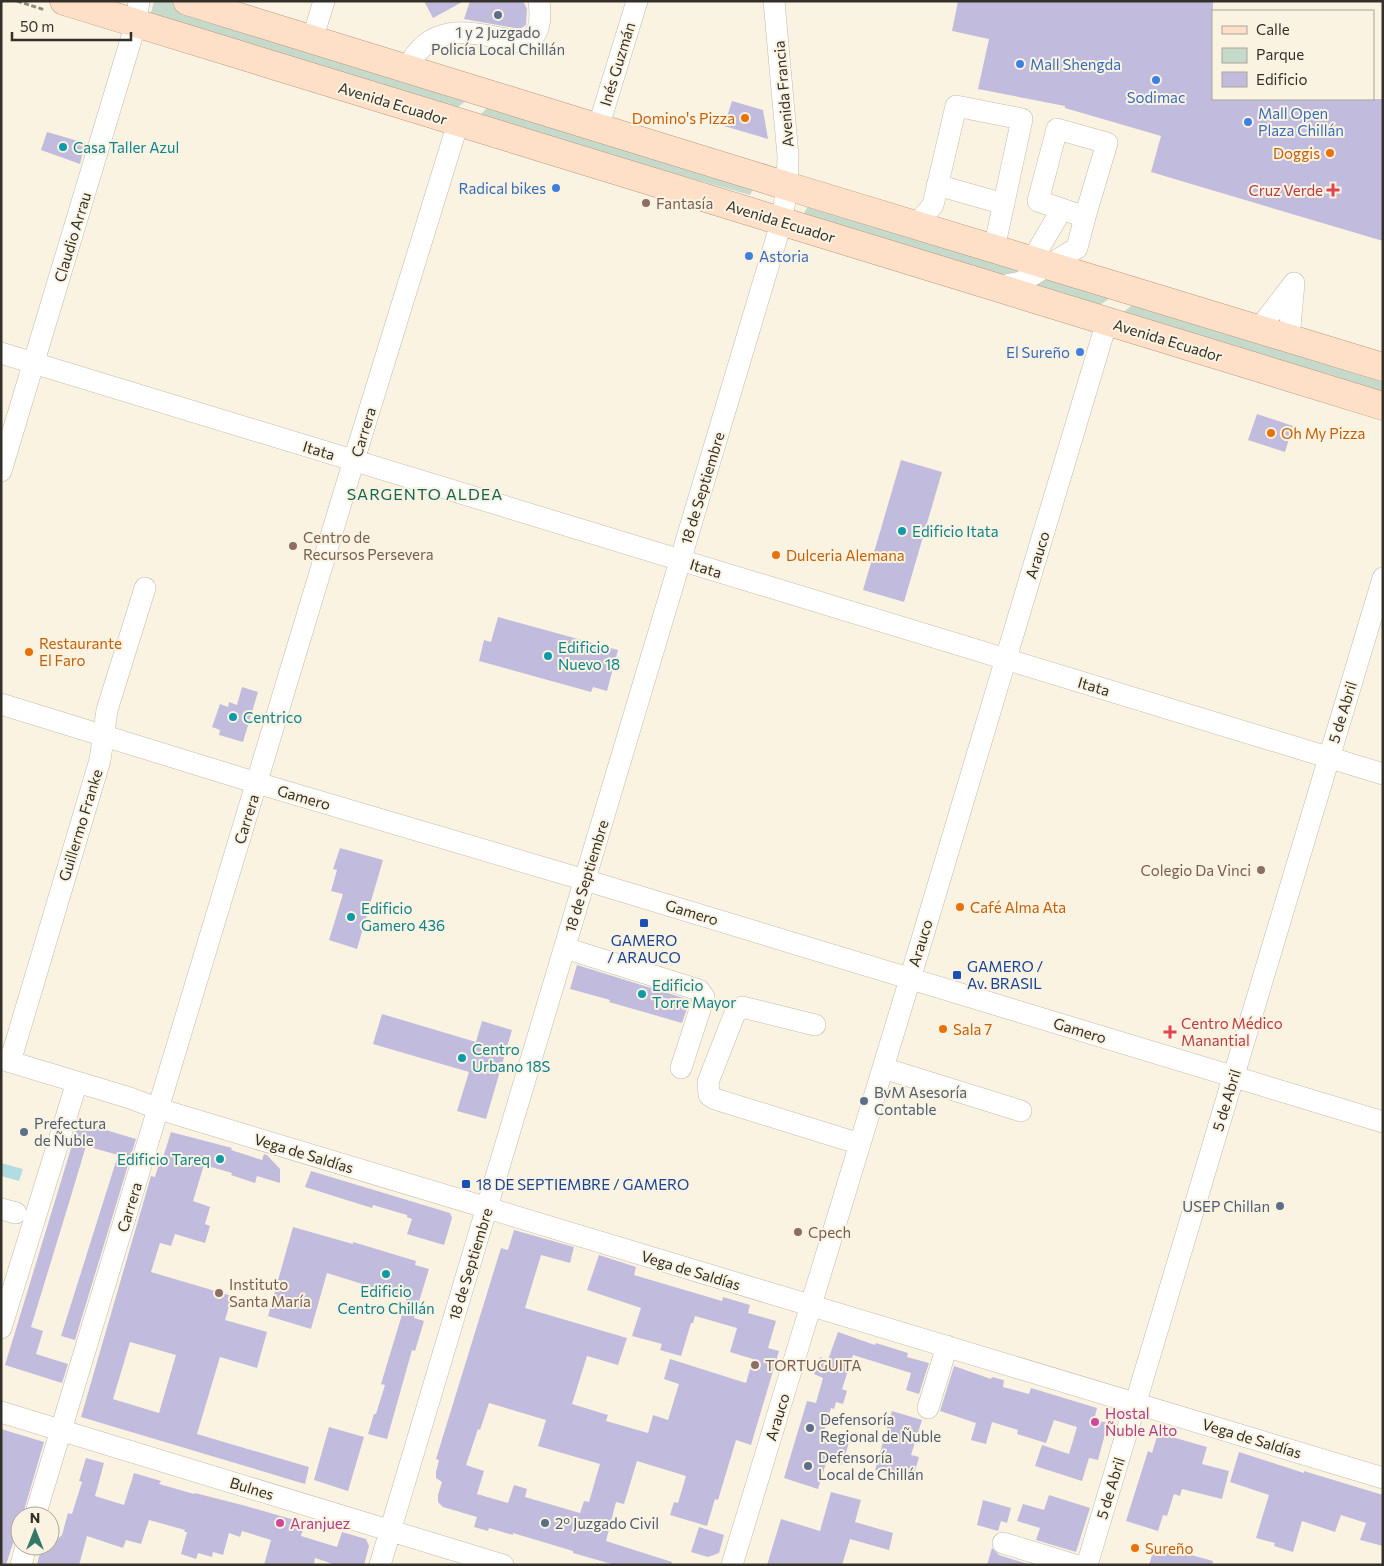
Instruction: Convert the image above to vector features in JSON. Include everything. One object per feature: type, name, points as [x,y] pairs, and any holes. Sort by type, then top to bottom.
[{"type":"main road","name":"Avenida Ecuador","points":[[64,1],[137,12],[458,123],[782,220],[1383,406]]},
{"type":"main road","points":[[187,1],[1383,367]]},
{"type":"main road","points":[[458,123],[474,107],[497,97]]},
{"type":"main road","points":[[1107,321],[1112,312],[1120,305],[1137,298],[1152,297]]},
{"type":"street","points":[[312,40],[324,1]]},
{"type":"street","points":[[407,69],[419,49],[443,34],[461,32],[521,42],[530,39],[537,32],[540,24],[539,1]]},
{"type":"street","name":"Inés Guzmán","points":[[598,128],[637,1]]},
{"type":"street","name":"Avenida Francia","points":[[774,1],[788,156],[787,186]]},
{"type":"street","name":"Claudio Arrau","points":[[1,471],[137,12]]},
{"type":"street","points":[[916,225],[933,205],[956,106],[1022,119],[994,249]]},
{"type":"street","name":"Carrera","points":[[38,1506],[354,460],[458,123]]},
{"type":"street","points":[[1040,263],[1077,248],[1107,143],[1057,129],[1038,201],[1085,217]]},
{"type":"street","points":[[937,185],[1004,204]]},
{"type":"street","name":"18 de Septiembre","points":[[380,1565],[782,220],[787,186]]},
{"type":"street","points":[[995,287],[1021,282],[1040,263],[1062,209]]},
{"type":"street","points":[[1259,330],[1294,283],[1289,338]]},
{"type":"street","name":"Arauco","points":[[732,1565],[1107,321]]},
{"type":"street","name":"Itata","points":[[1,352],[1383,774]]},
{"type":"street","name":"5 de Abril","points":[[1087,1565],[1383,578]]},
{"type":"street","name":"Guillermo Franke","points":[[6,1060],[100,760],[107,710],[145,588]]},
{"type":"street","name":"Gamero","points":[[1,704],[257,783],[585,880],[1383,1122]]},
{"type":"street","points":[[565,948],[699,990],[704,997],[681,1068]]},
{"type":"street","points":[[815,1025],[742,1007],[735,1014],[708,1082],[709,1095],[715,1099],[860,1144]]},
{"type":"street","name":"Vega de Saldías","points":[[6,1060],[139,1101],[159,1109],[1383,1478]]},
{"type":"street","points":[[883,1068],[1021,1111]]},
{"type":"street","points":[[1,1328],[77,1082]]},
{"type":"street","points":[[928,1408],[947,1346]]},
{"type":"street","name":"Bulnes","points":[[1,1412],[503,1565]]},
{"type":"street","points":[[1003,1543],[1075,1565]]},
{"type":"green space","points":[[154,1],[170,1],[472,96],[453,111],[150,17]]},
{"type":"green space","points":[[488,107],[756,183],[750,195],[477,118]]},
{"type":"green space","points":[[810,202],[1119,292],[1097,307],[802,217]]},
{"type":"green space","points":[[1153,304],[1383,371],[1383,395],[1119,316],[1131,306]]},
{"type":"water","points":[[1,1163],[23,1169],[19,1181],[1,1176]]},
{"type":"building","points":[[424,1],[464,1],[433,18]]},
{"type":"building","name":"1 y 2 Juzgado Policía Local Chillán","points":[[470,1],[523,1],[527,9],[526,25],[520,29],[464,19]]},
{"type":"building","name":"Mall Open Plaza Chillán","points":[[958,1],[1213,1],[1212,100],[1383,99],[1383,241],[1151,172],[1161,136],[1065,108],[1065,106],[978,89],[989,39],[952,31]]},
{"type":"building","name":"Domino's Pizza","points":[[732,101],[763,110],[768,139],[724,126]]},
{"type":"building","name":"Casa Taller Azul","points":[[47,132],[85,143],[80,164],[41,150]]},
{"type":"building","name":"Oh My Pizza","points":[[1257,414],[1293,426],[1285,452],[1248,440]]},
{"type":"building","name":"Edificio Itata","points":[[901,460],[942,472],[904,602],[863,590]]},
{"type":"building","name":"Edificio Nuevo 18","points":[[498,617],[618,650],[607,691],[593,687],[591,692],[479,661],[484,640],[491,642]]},
{"type":"building","name":"Centrico","points":[[242,687],[258,692],[243,742],[219,735],[220,730],[212,727],[220,704],[228,707],[229,702],[237,705]]},
{"type":"building","name":"Edificio Gamero 436","points":[[340,848],[383,860],[357,949],[329,940],[343,894],[331,891],[337,870],[333,869]]},
{"type":"building","name":"Edificio Torre Mayor","points":[[577,965],[690,1000],[682,1023],[570,989]]},
{"type":"building","name":"Centro Urbano 18S","points":[[382,1014],[476,1042],[482,1021],[512,1030],[486,1119],[457,1111],[469,1072],[373,1044]]},
{"type":"building","points":[[79,1122],[136,1139],[75,1340],[61,1336],[118,1155],[86,1146],[31,1327],[43,1331],[36,1354],[68,1364],[62,1383],[5,1365]]},
{"type":"building","points":[[171,1132],[232,1148],[231,1150],[262,1160],[264,1154],[267,1155],[280,1169],[280,1183],[257,1176],[255,1183],[231,1175],[232,1173],[204,1165],[193,1201],[210,1207],[205,1224],[210,1226],[205,1243],[175,1234],[171,1246],[160,1243],[151,1272],[232,1296],[225,1320],[267,1332],[257,1368],[220,1357],[197,1434],[309,1467],[305,1484],[81,1417],[151,1176],[155,1177],[159,1164],[161,1164]],"holes":[[[130,1342],[176,1355],[159,1413],[113,1399]]]},
{"type":"building","points":[[311,1171],[450,1213],[452,1218],[444,1245],[407,1234],[412,1219],[407,1217],[407,1215],[373,1205],[372,1208],[305,1187]]},
{"type":"building","points":[[293,1227],[353,1244],[353,1242],[416,1261],[415,1265],[429,1269],[414,1318],[424,1321],[415,1351],[412,1350],[387,1439],[368,1434],[385,1385],[381,1384],[407,1298],[327,1273],[311,1329],[268,1316]]},
{"type":"building","points":[[514,1230],[574,1247],[570,1263],[541,1255],[525,1308],[627,1338],[618,1365],[587,1356],[572,1404],[608,1415],[606,1421],[648,1433],[653,1415],[668,1420],[679,1384],[664,1379],[670,1359],[746,1383],[753,1359],[730,1352],[737,1328],[695,1316],[681,1356],[660,1350],[662,1344],[632,1336],[641,1308],[587,1290],[599,1255],[636,1267],[634,1275],[722,1301],[723,1297],[750,1305],[748,1313],[776,1321],[768,1348],[779,1351],[751,1445],[736,1440],[718,1500],[715,1499],[707,1526],[670,1515],[674,1502],[678,1503],[686,1476],[637,1461],[624,1504],[616,1502],[606,1541],[672,1562],[671,1565],[615,1565],[513,1533],[513,1535],[489,1528],[488,1531],[474,1527],[477,1517],[443,1507],[438,1502],[442,1482],[436,1478],[439,1460],[436,1459],[501,1248],[508,1250]],"holes":[[[489,1403],[546,1420],[538,1446],[600,1464],[589,1502],[584,1501],[580,1513],[525,1497],[527,1489],[514,1485],[508,1503],[477,1494],[484,1471],[466,1465]]]},
{"type":"building","points":[[838,1332],[875,1345],[876,1343],[908,1353],[907,1357],[929,1363],[919,1394],[906,1390],[911,1373],[853,1355],[842,1389],[847,1391],[843,1404],[836,1402],[834,1409],[831,1408],[824,1431],[850,1439],[842,1465],[827,1460],[818,1489],[784,1478],[807,1401],[816,1403],[823,1378],[814,1374],[820,1357],[828,1360]]},
{"type":"building","points":[[954,1366],[991,1379],[992,1377],[1004,1380],[1003,1387],[1029,1394],[1031,1388],[1097,1408],[1094,1420],[1108,1423],[1098,1460],[1089,1458],[1082,1481],[1035,1466],[1042,1445],[1069,1454],[1077,1427],[1054,1420],[1046,1443],[1017,1434],[1018,1430],[992,1422],[986,1444],[971,1440],[976,1423],[940,1411]]},
{"type":"building","points":[[892,1411],[922,1420],[911,1455],[919,1457],[912,1481],[875,1470]]},
{"type":"building","points":[[329,1427],[364,1437],[348,1491],[314,1480]]},
{"type":"building","points":[[1,1429],[44,1442],[25,1506],[10,1506],[10,1552],[6,1565],[1,1565]]},
{"type":"building","points":[[1158,1433],[1207,1447],[1202,1464],[1229,1471],[1222,1499],[1182,1489],[1180,1496],[1174,1494],[1167,1516],[1163,1515],[1158,1531],[1126,1521],[1148,1451],[1152,1453]]},
{"type":"building","points":[[1239,1452],[1304,1473],[1304,1471],[1383,1495],[1383,1546],[1360,1540],[1366,1523],[1341,1515],[1335,1532],[1302,1521],[1293,1552],[1274,1546],[1275,1543],[1256,1538],[1269,1495],[1230,1482]]},
{"type":"building","points":[[86,1458],[104,1463],[95,1496],[124,1505],[134,1473],[161,1481],[159,1484],[305,1523],[301,1536],[337,1547],[342,1532],[366,1539],[369,1546],[364,1565],[336,1565],[315,1558],[314,1565],[264,1565],[271,1540],[242,1531],[240,1537],[229,1533],[223,1555],[213,1552],[212,1557],[198,1553],[196,1559],[181,1554],[187,1532],[184,1532],[185,1530],[149,1520],[141,1544],[126,1540],[123,1548],[87,1536],[79,1565],[37,1565],[39,1556],[60,1556],[60,1537],[68,1513],[72,1514],[82,1482],[79,1481]]},
{"type":"building","points":[[831,1492],[861,1500],[855,1522],[893,1533],[889,1550],[850,1539],[842,1565],[767,1565],[781,1519],[820,1531]]},
{"type":"building","points":[[1049,1495],[1090,1508],[1076,1552],[1036,1540],[1040,1528],[1017,1521],[1023,1504],[1044,1510]]},
{"type":"building","points":[[983,1500],[1011,1508],[1007,1523],[1001,1521],[998,1531],[977,1525]]},
{"type":"building","points":[[699,1527],[724,1535],[719,1553],[708,1557],[691,1552]]},
{"type":"building","points":[[1155,1545],[1213,1561],[1212,1565],[1149,1565]]},
{"type":"building","points":[[992,1548],[999,1555],[1031,1565],[987,1565]]},
{"type":"place","name":"1 y 2 Juzgado Policía Local Chillán","points":[[498,15]]},
{"type":"place","name":"Mall Shengda","points":[[1020,64]]},
{"type":"place","name":"Sodimac","points":[[1156,80]]},
{"type":"place","name":"Domino's Pizza","points":[[745,118]]},
{"type":"place","name":"Mall Open Plaza Chillán","points":[[1248,122]]},
{"type":"place","name":"Casa Taller Azul","points":[[63,147]]},
{"type":"place","name":"Doggis","points":[[1330,153]]},
{"type":"place","name":"Radical bikes","points":[[556,188]]},
{"type":"place","name":"Cruz Verde","points":[[1333,190]]},
{"type":"place","name":"Fantasía","points":[[646,203]]},
{"type":"place","name":"Astoria","points":[[749,256]]},
{"type":"place","name":"El Sureño","points":[[1080,352]]},
{"type":"place","name":"Oh My Pizza","points":[[1271,433]]},
{"type":"place","name":"Edificio Itata","points":[[902,531]]},
{"type":"place","name":"Centro de Recursos Persevera","points":[[293,546]]},
{"type":"place","name":"Dulceria Alemana","points":[[776,555]]},
{"type":"place","name":"Restaurante El Faro","points":[[29,652]]},
{"type":"place","name":"Edificio Nuevo 18","points":[[548,656]]},
{"type":"place","name":"Centrico","points":[[233,717]]},
{"type":"place","name":"Colegio Da Vinci","points":[[1261,870]]},
{"type":"place","name":"Café Alma Ata","points":[[960,907]]},
{"type":"place","name":"Edificio Gamero 436","points":[[351,917]]},
{"type":"place","name":"GAMERO / ARAUCO","points":[[644,923]]},
{"type":"place","name":"GAMERO / Av. BRASIL","points":[[957,975]]},
{"type":"place","name":"Edificio Torre Mayor","points":[[642,994]]},
{"type":"place","name":"Sala 7","points":[[943,1029]]},
{"type":"place","name":"Centro Médico Manantial","points":[[1170,1032]]},
{"type":"place","name":"Centro Urbano 18S","points":[[462,1058]]},
{"type":"place","name":"BvM Asesoría Contable","points":[[864,1101]]},
{"type":"place","name":"Prefectura de Ñuble","points":[[24,1132]]},
{"type":"place","name":"Edificio Tareq","points":[[220,1159]]},
{"type":"place","name":"18 DE SEPTIEMBRE / GAMERO","points":[[466,1184]]},
{"type":"place","name":"USEP Chillan","points":[[1280,1206]]},
{"type":"place","name":"Cpech","points":[[798,1232]]},
{"type":"place","name":"Edificio Centro Chillán","points":[[386,1274]]},
{"type":"place","name":"Instituto Santa María","points":[[219,1293]]},
{"type":"place","name":"TORTUGUITA","points":[[755,1365]]},
{"type":"place","name":"Hostal Ñuble Alto","points":[[1095,1422]]},
{"type":"place","name":"Defensoría Regional de Ñuble","points":[[810,1428]]},
{"type":"place","name":"Defensoría Local de Chillán","points":[[808,1466]]},
{"type":"place","name":"Aranjuez","points":[[280,1523]]},
{"type":"place","name":"2º Juzgado Civil","points":[[545,1523]]},
{"type":"place","name":"Sureño","points":[[1135,1548]]},
{"type":"district","name":"SARGENTO ALDEA","points":[[425,493]]}]
